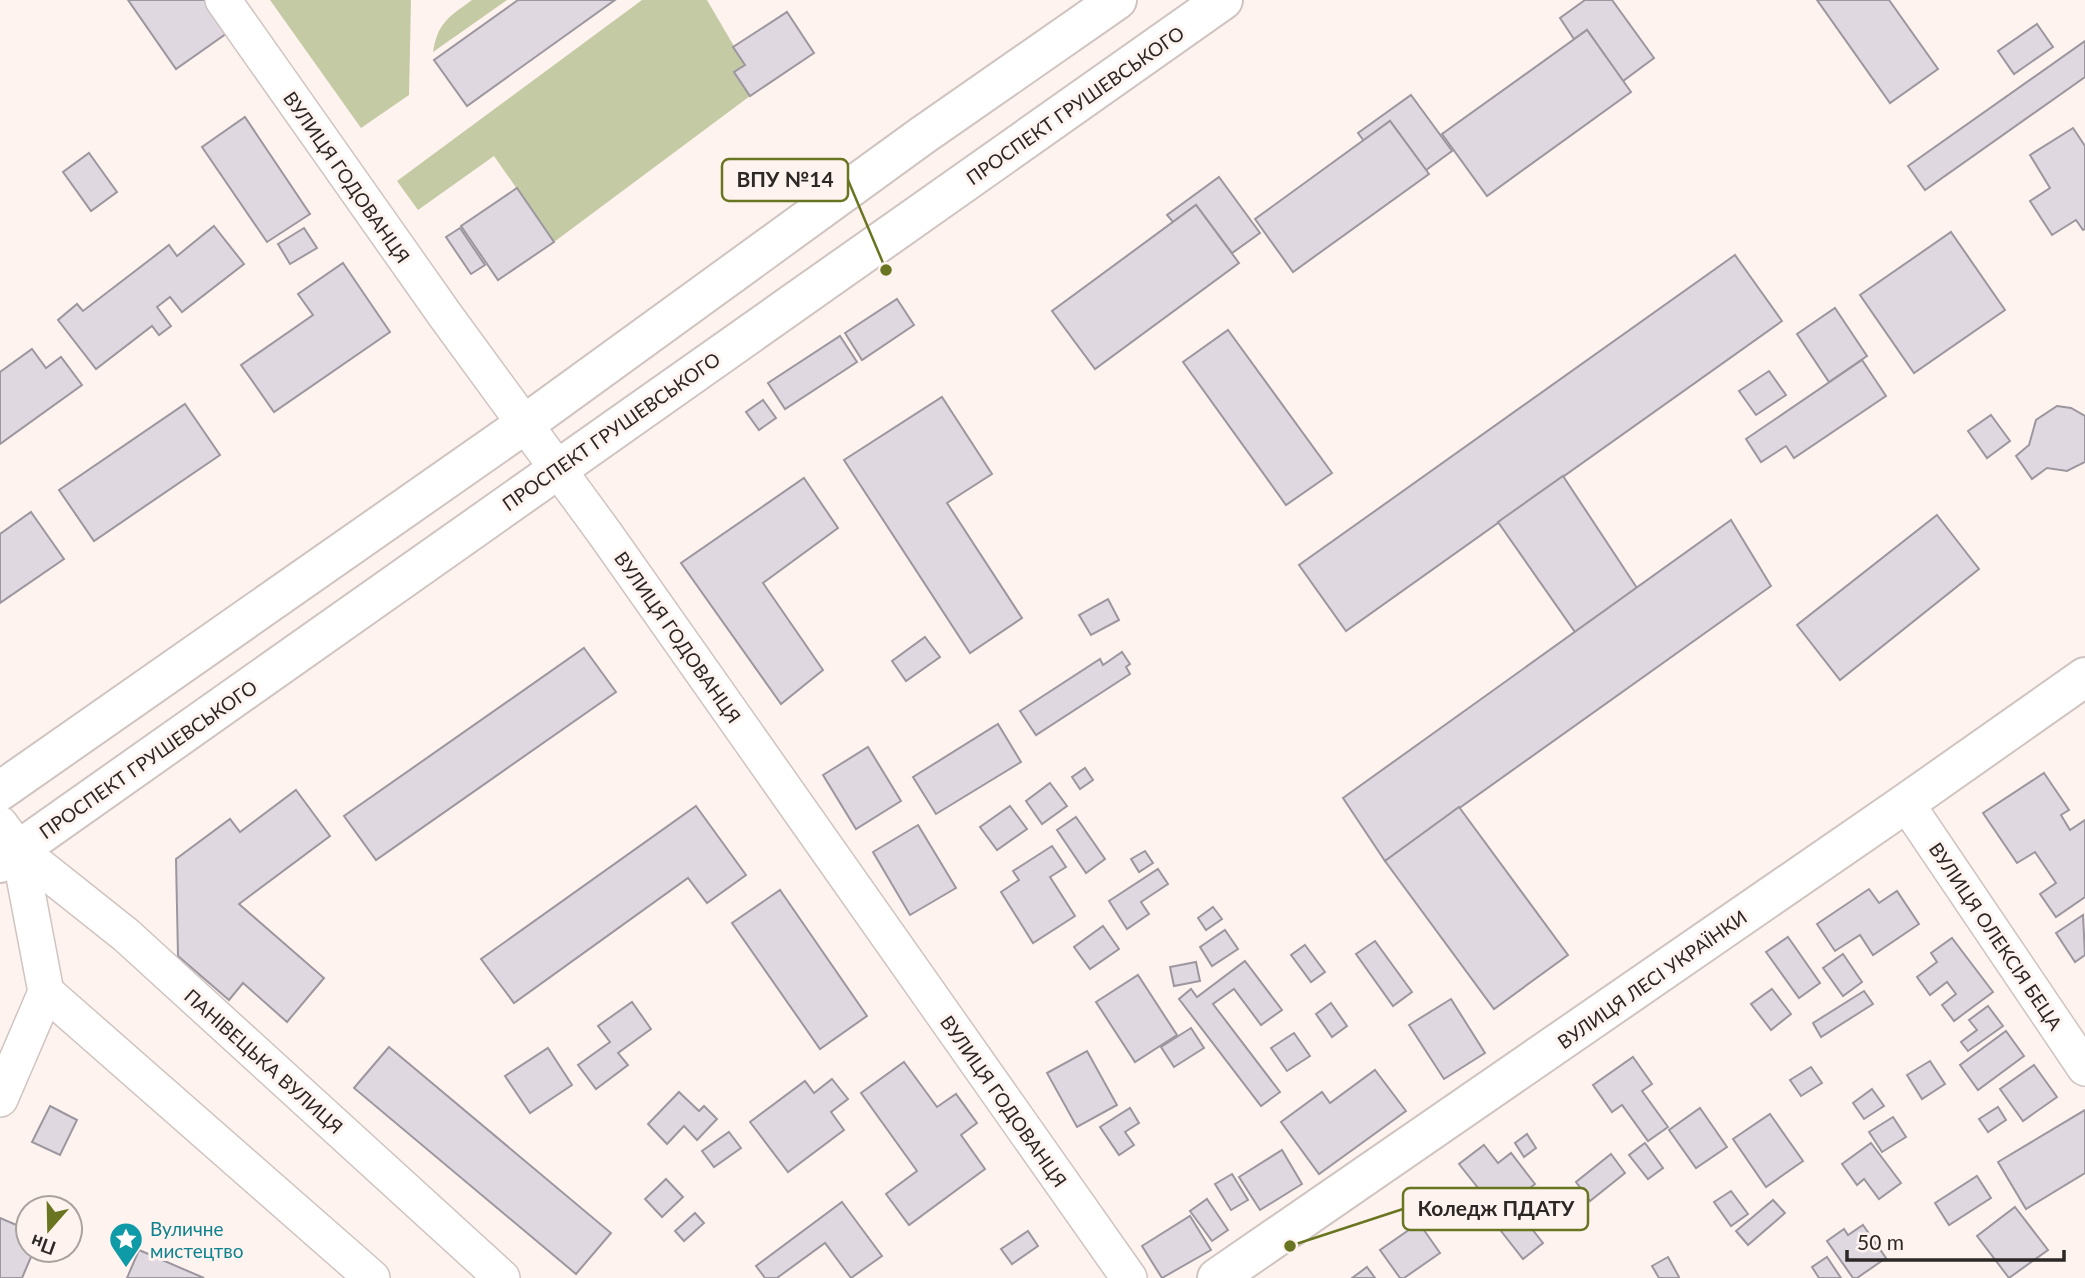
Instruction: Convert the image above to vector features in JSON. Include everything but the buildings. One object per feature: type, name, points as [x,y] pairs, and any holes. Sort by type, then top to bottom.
[{"type":"main road","points":[[0,791],[525,425],[923,135],[1117,0]]},
{"type":"main road","name":"ПРОСПЕКТ ГРУШЕВСЬКОГО","points":[[6,846],[558,469],[1223,0]]},
{"type":"main road","name":"ВУЛИЦЯ ЛЕСІ УКРАЇНКИ","points":[[1217,1278],[2085,677]]},
{"type":"street","name":"ВУЛИЦЯ ГОДОВАНЦЯ","points":[[223,0],[1129,1278]]},
{"type":"street","name":"ВУЛИЦЯ ОЛЕКСІЯ БЕЦА","points":[[1906,803],[2085,1068]]},
{"type":"street","points":[[6,846],[46,992],[372,1278]]},
{"type":"street","name":"ПАНІВЕЦЬКА ВУЛИЦЯ","points":[[6,846],[126,935],[502,1278]]},
{"type":"street","points":[[0,1099],[46,992]]},
{"type":"green space","points":[[270,0],[411,0],[409,95],[361,128]]},
{"type":"green space","points":[[472,0],[507,0],[433,52],[441,27]]},
{"type":"green space","points":[[642,0],[707,0],[745,65],[734,72],[750,96],[554,242],[494,156],[418,210],[397,181]]},
{"type":"place","name":"ВПУ №14","points":[[886,270]]},
{"type":"place","name":"Коледж ПДАТУ","points":[[1290,1246]]},
{"type":"place","name":"Вуличне мистецтво","points":[[126,1269]]}]
